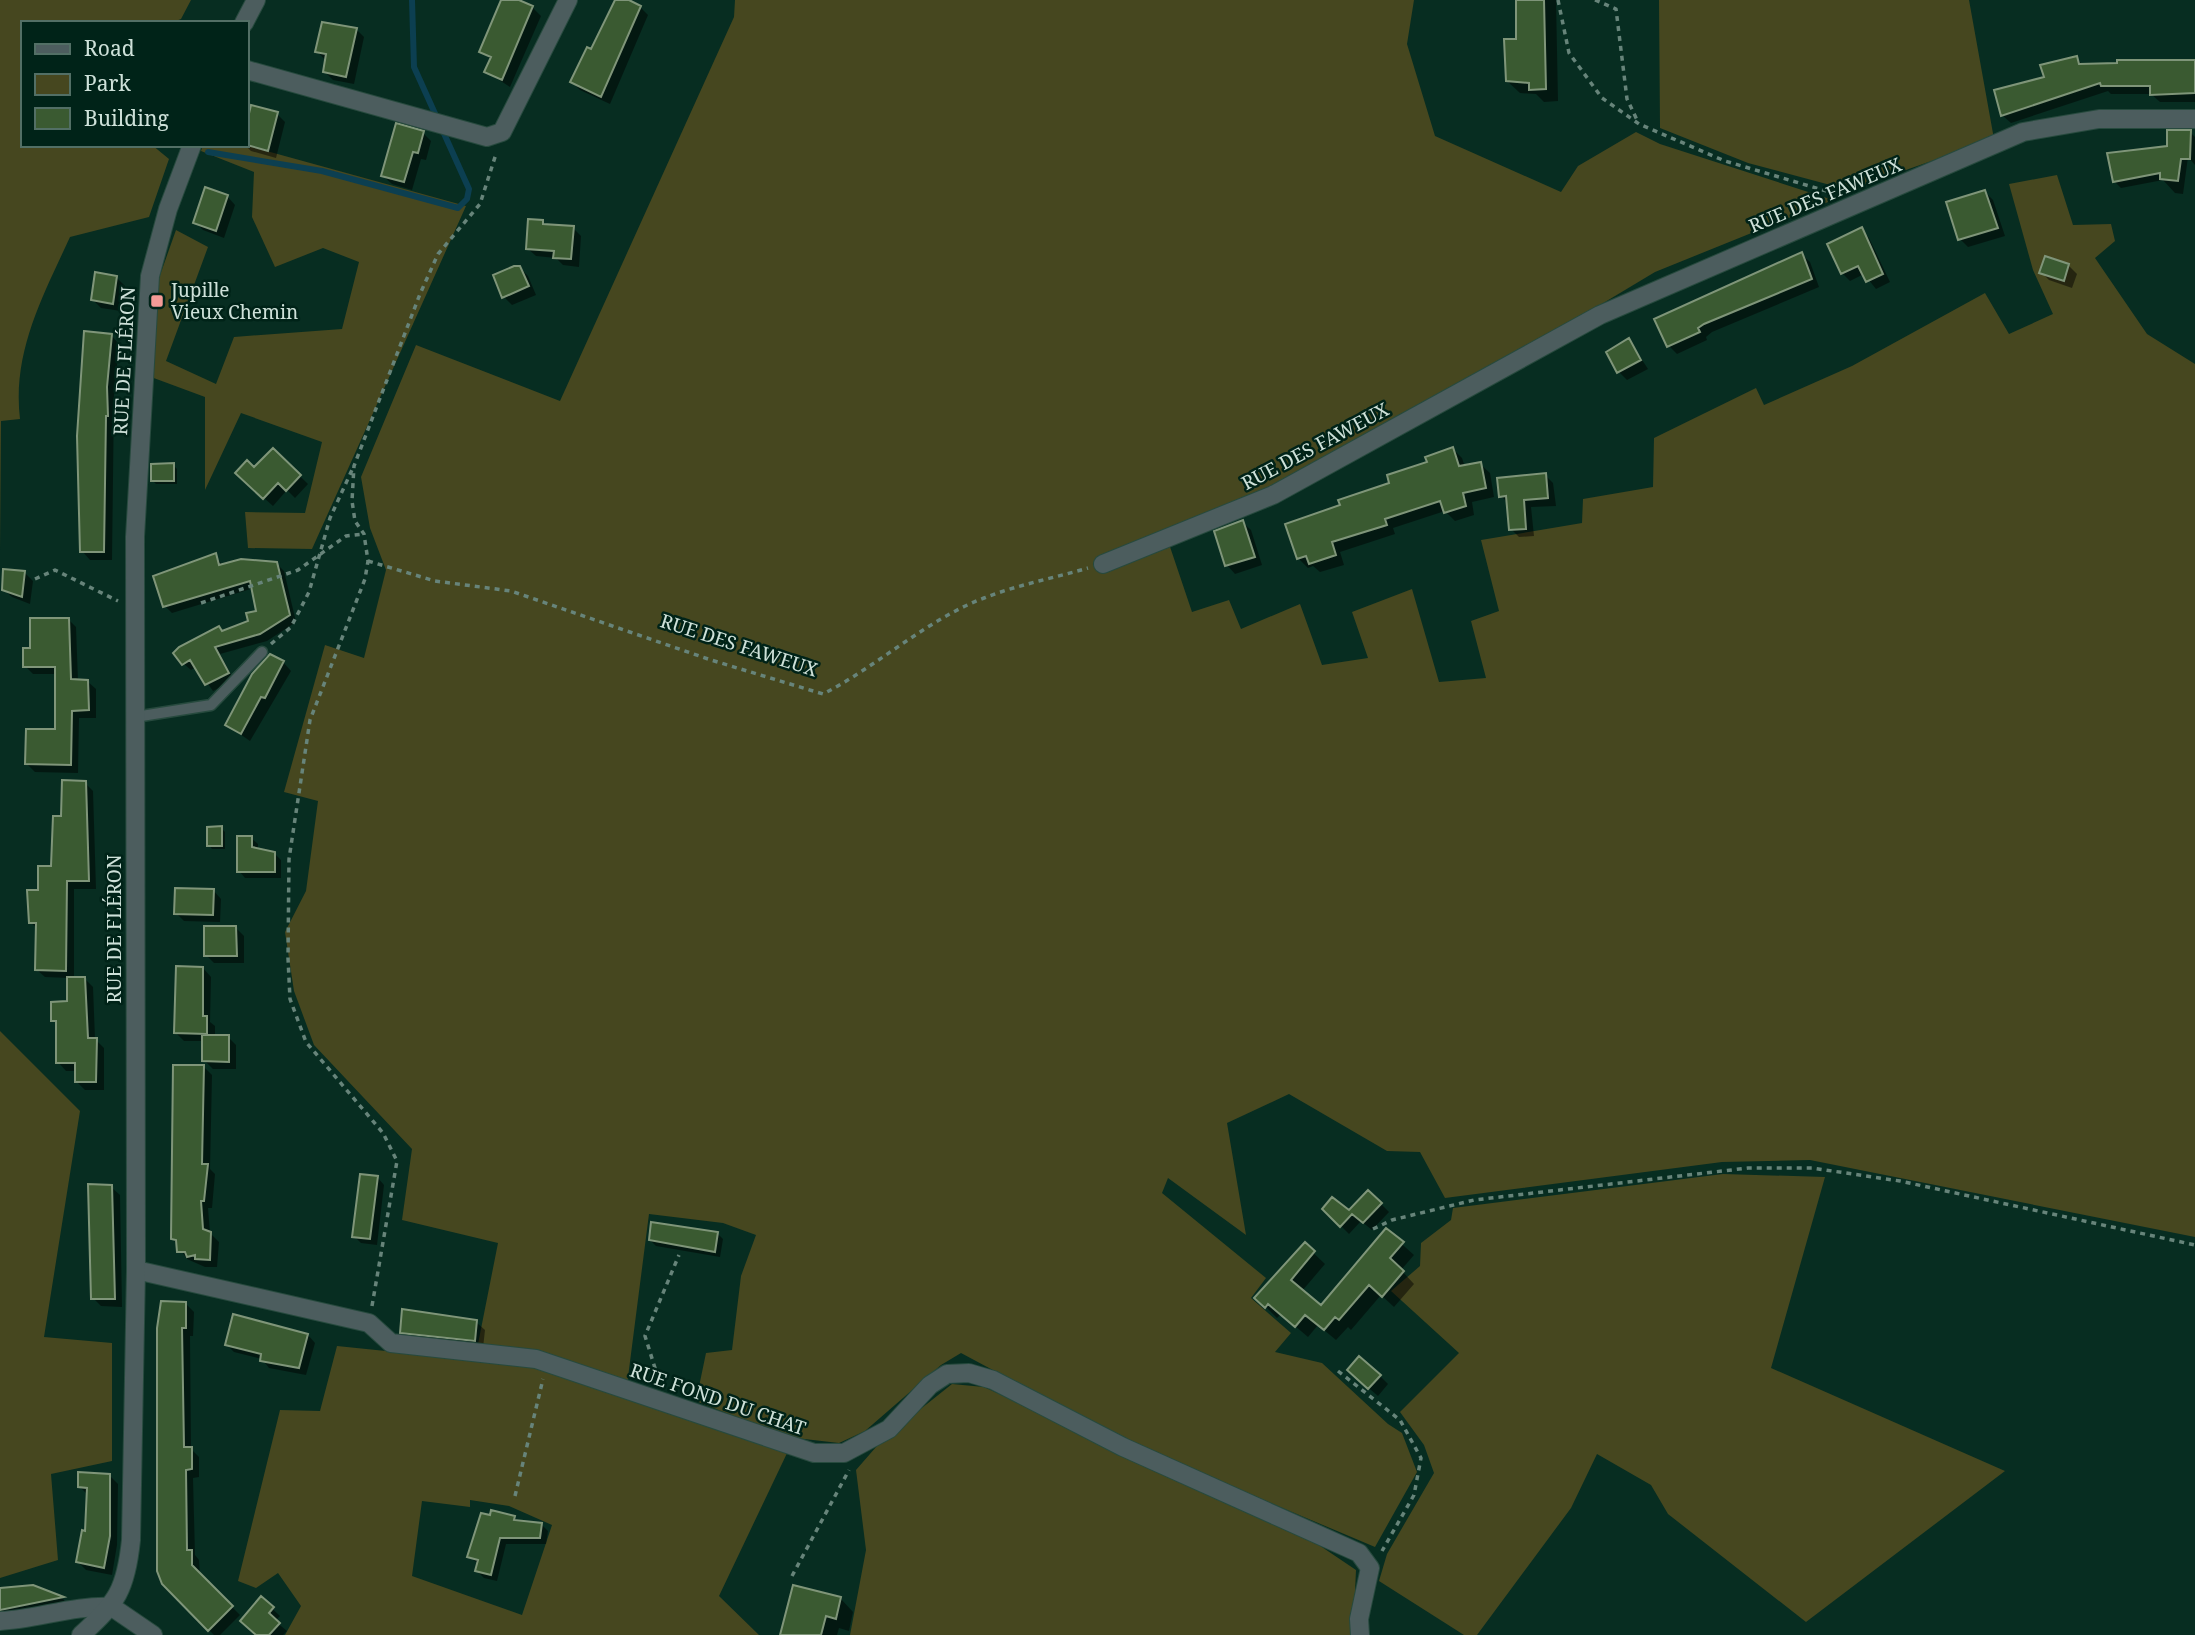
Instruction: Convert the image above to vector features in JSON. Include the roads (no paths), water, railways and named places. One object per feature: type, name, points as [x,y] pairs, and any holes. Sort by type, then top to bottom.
[{"type":"street","points":[[245,21],[256,0]]},
{"type":"street","points":[[248,70],[486,137],[502,132],[568,0]]},
{"type":"street","name":"RUE DES FAWEUX","points":[[1104,564],[1273,495],[1600,315],[2023,132],[2099,119],[2195,119]]},
{"type":"street","name":"RUE DE FLÉRON","points":[[81,1635],[112,1607],[128,1572],[131,1540],[136,1270],[135,537],[150,276],[168,209],[190,147]]},
{"type":"street","name":"RUE FOND DU CHAT","points":[[136,1270],[369,1323],[391,1343],[547,1363],[814,1453],[844,1453],[888,1429],[930,1385],[947,1374],[969,1373],[993,1380],[1123,1447],[1359,1553],[1370,1568],[1359,1619],[1360,1635]]},
{"type":"street","points":[[0,1620],[26,1620],[85,1606],[112,1607],[153,1635]]},
{"type":"lane","points":[[135,717],[211,705],[262,652]]},
{"type":"waterway","points":[[208,152],[322,171],[458,208],[467,199],[469,189],[414,67],[412,0]]},
{"type":"place","name":"Jupille Vieux Chemin","points":[[157,301]]}]
